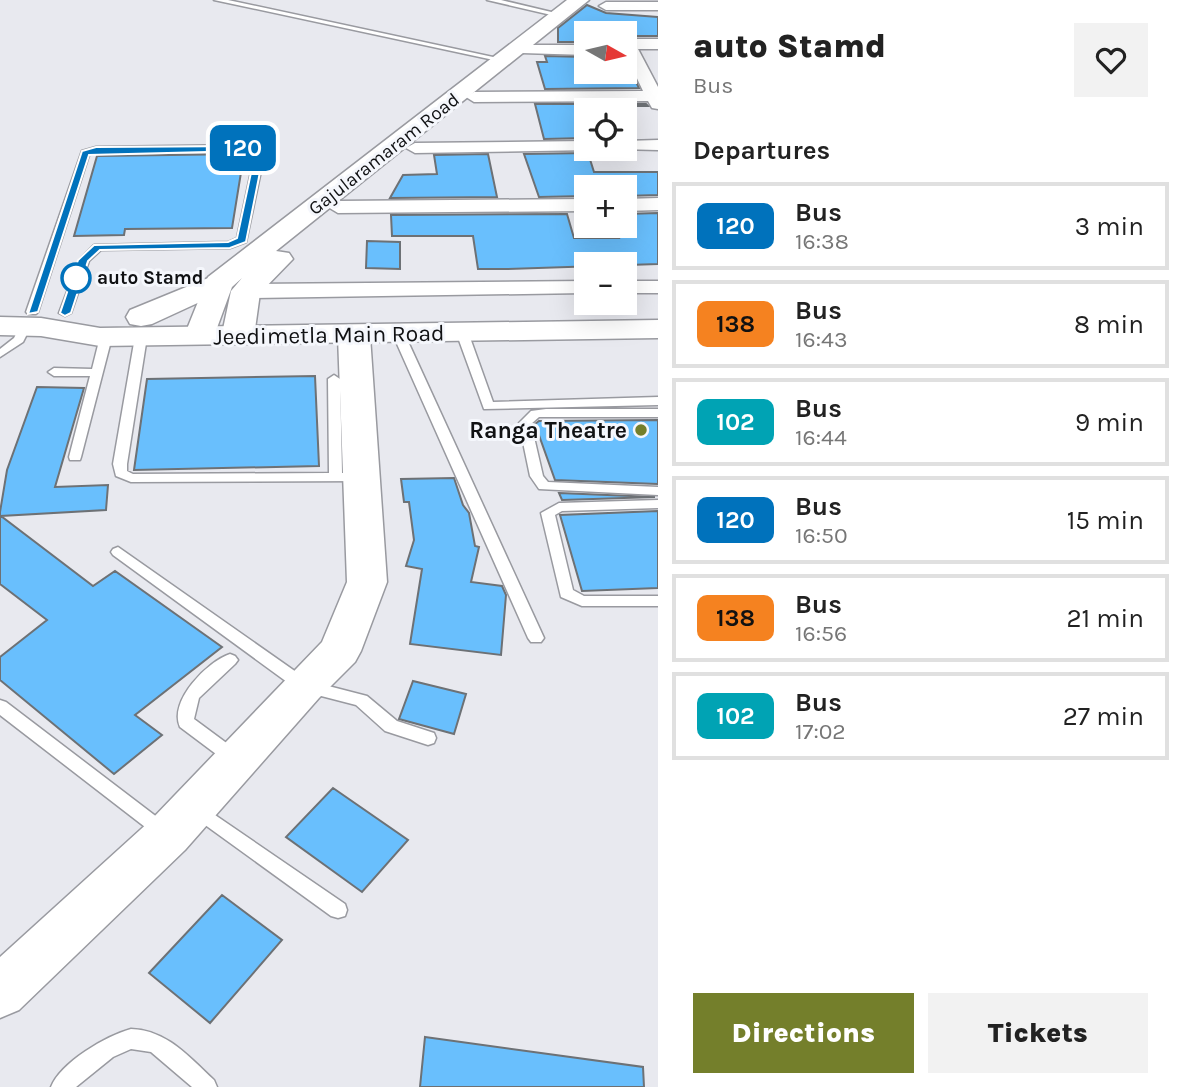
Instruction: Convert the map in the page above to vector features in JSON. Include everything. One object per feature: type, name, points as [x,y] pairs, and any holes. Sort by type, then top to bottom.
[{"type":"main road","name":"Gajularamaram Road","points":[[236,305],[338,207],[415,148],[528,50],[602,2]]},
{"type":"main road","name":"Gajularamaram Road","points":[[203,324],[236,305],[503,60],[570,7]]},
{"type":"main road","name":"Jeedimetla Main Road","points":[[236,305],[658,311]]},
{"type":"main road","points":[[27,319],[203,324],[236,305]]},
{"type":"main road","points":[[141,327],[236,305],[522,323],[568,330]]},
{"type":"main road","name":"Jeedimetla Main Road","points":[[27,319],[106,337],[141,327],[203,324]]},
{"type":"main road","name":"Jeedimetla Main Road","points":[[27,319],[141,327],[354,335],[658,329]]},
{"type":"main road","points":[[10,974],[181,821],[304,686],[340,651],[367,582],[349,457],[354,335]]},
{"type":"street","points":[[602,2],[658,6]]},
{"type":"street","points":[[602,2],[613,21]]},
{"type":"street","points":[[637,43],[658,44]]},
{"type":"street","points":[[528,50],[574,50]]},
{"type":"street","points":[[474,97],[654,93],[637,63]]},
{"type":"street","points":[[637,146],[658,145]]},
{"type":"street","points":[[415,148],[574,146]]},
{"type":"street","points":[[637,205],[658,204]]},
{"type":"street","points":[[338,207],[574,205]]},
{"type":"street","points":[[637,287],[658,286]]},
{"type":"street","points":[[236,305],[574,288]]},
{"type":"lane","points":[[218,0],[503,60]]},
{"type":"lane","points":[[491,0],[570,7]]},
{"type":"lane","points":[[263,9],[276,2]]},
{"type":"lane","points":[[0,354],[19,340],[85,153],[96,150],[234,148],[260,152],[242,240],[230,245],[98,247],[27,319]]},
{"type":"lane","points":[[141,327],[121,472],[131,478],[349,457],[334,379]]},
{"type":"lane","points":[[462,332],[488,405],[658,401]]},
{"type":"lane","points":[[399,335],[536,638]]},
{"type":"lane","points":[[75,457],[106,337]]},
{"type":"lane","points":[[54,372],[96,373]]},
{"type":"lane","points":[[658,413],[546,413],[535,414],[525,422],[537,476],[544,486],[658,491]]},
{"type":"lane","points":[[658,504],[559,507],[548,513],[566,593],[582,601],[658,601]]},
{"type":"lane","points":[[118,552],[304,686],[361,700],[391,726],[428,738]]},
{"type":"lane","points":[[230,660],[191,694],[184,708],[186,722],[236,760]]},
{"type":"lane","points":[[0,706],[181,821],[338,910]]},
{"type":"lane","points":[[61,1087],[108,1047],[141,1039],[157,1044],[207,1087]]},
{"type":"building","points":[[587,5],[606,13],[658,17],[658,36],[637,36],[637,21],[574,21],[574,42],[558,42],[558,28]]},
{"type":"building","points":[[545,56],[574,57],[574,84],[637,84],[639,88],[545,89],[537,62],[547,62]]},
{"type":"building","points":[[535,104],[574,104],[574,138],[544,139]]},
{"type":"building","points":[[574,153],[574,161],[591,161],[594,172],[658,172],[658,195],[637,196],[637,175],[574,175],[574,196],[539,197],[524,154]]},
{"type":"building","points":[[244,154],[232,228],[125,229],[124,235],[74,236],[97,156]]},
{"type":"building","points":[[488,154],[497,197],[390,198],[403,175],[437,174],[434,155]]},
{"type":"building","points":[[658,213],[658,264],[637,265],[637,252],[574,252],[574,267],[478,269],[473,236],[392,236],[391,215],[567,214],[574,238],[637,238],[637,214]]},
{"type":"building","points":[[367,241],[400,242],[400,269],[366,268]]},
{"type":"building","points":[[315,376],[319,466],[134,470],[147,379]]},
{"type":"building","points":[[37,387],[84,388],[55,487],[108,485],[106,510],[1,516],[93,586],[115,571],[222,647],[135,715],[162,735],[114,774],[0,680],[0,657],[47,620],[0,584],[0,512],[7,470]]},
{"type":"building","points":[[658,420],[658,484],[555,480],[535,424],[539,421]]},
{"type":"building","points":[[454,478],[463,505],[469,513],[475,546],[479,547],[471,582],[502,586],[506,595],[501,655],[410,644],[422,569],[406,566],[414,540],[409,502],[404,502],[401,479]]},
{"type":"building","points":[[559,493],[655,497],[562,500]]},
{"type":"building","points":[[658,511],[658,588],[582,591],[560,515]]},
{"type":"building","points":[[413,681],[466,694],[454,734],[399,719]]},
{"type":"building","points":[[333,788],[408,840],[362,892],[286,837]]},
{"type":"building","points":[[222,895],[282,940],[210,1023],[149,973]]},
{"type":"building","points":[[425,1037],[643,1067],[644,1087],[420,1087]]},
{"type":"bus line","name":"120","points":[[32,312],[85,153],[96,150],[248,148],[260,152],[242,240],[230,245],[98,247],[83,260],[65,313]]},
{"type":"place","name":"auto Stamd","points":[[76,278]]},
{"type":"place","name":"Ranga Theatre","points":[[641,430]]}]
